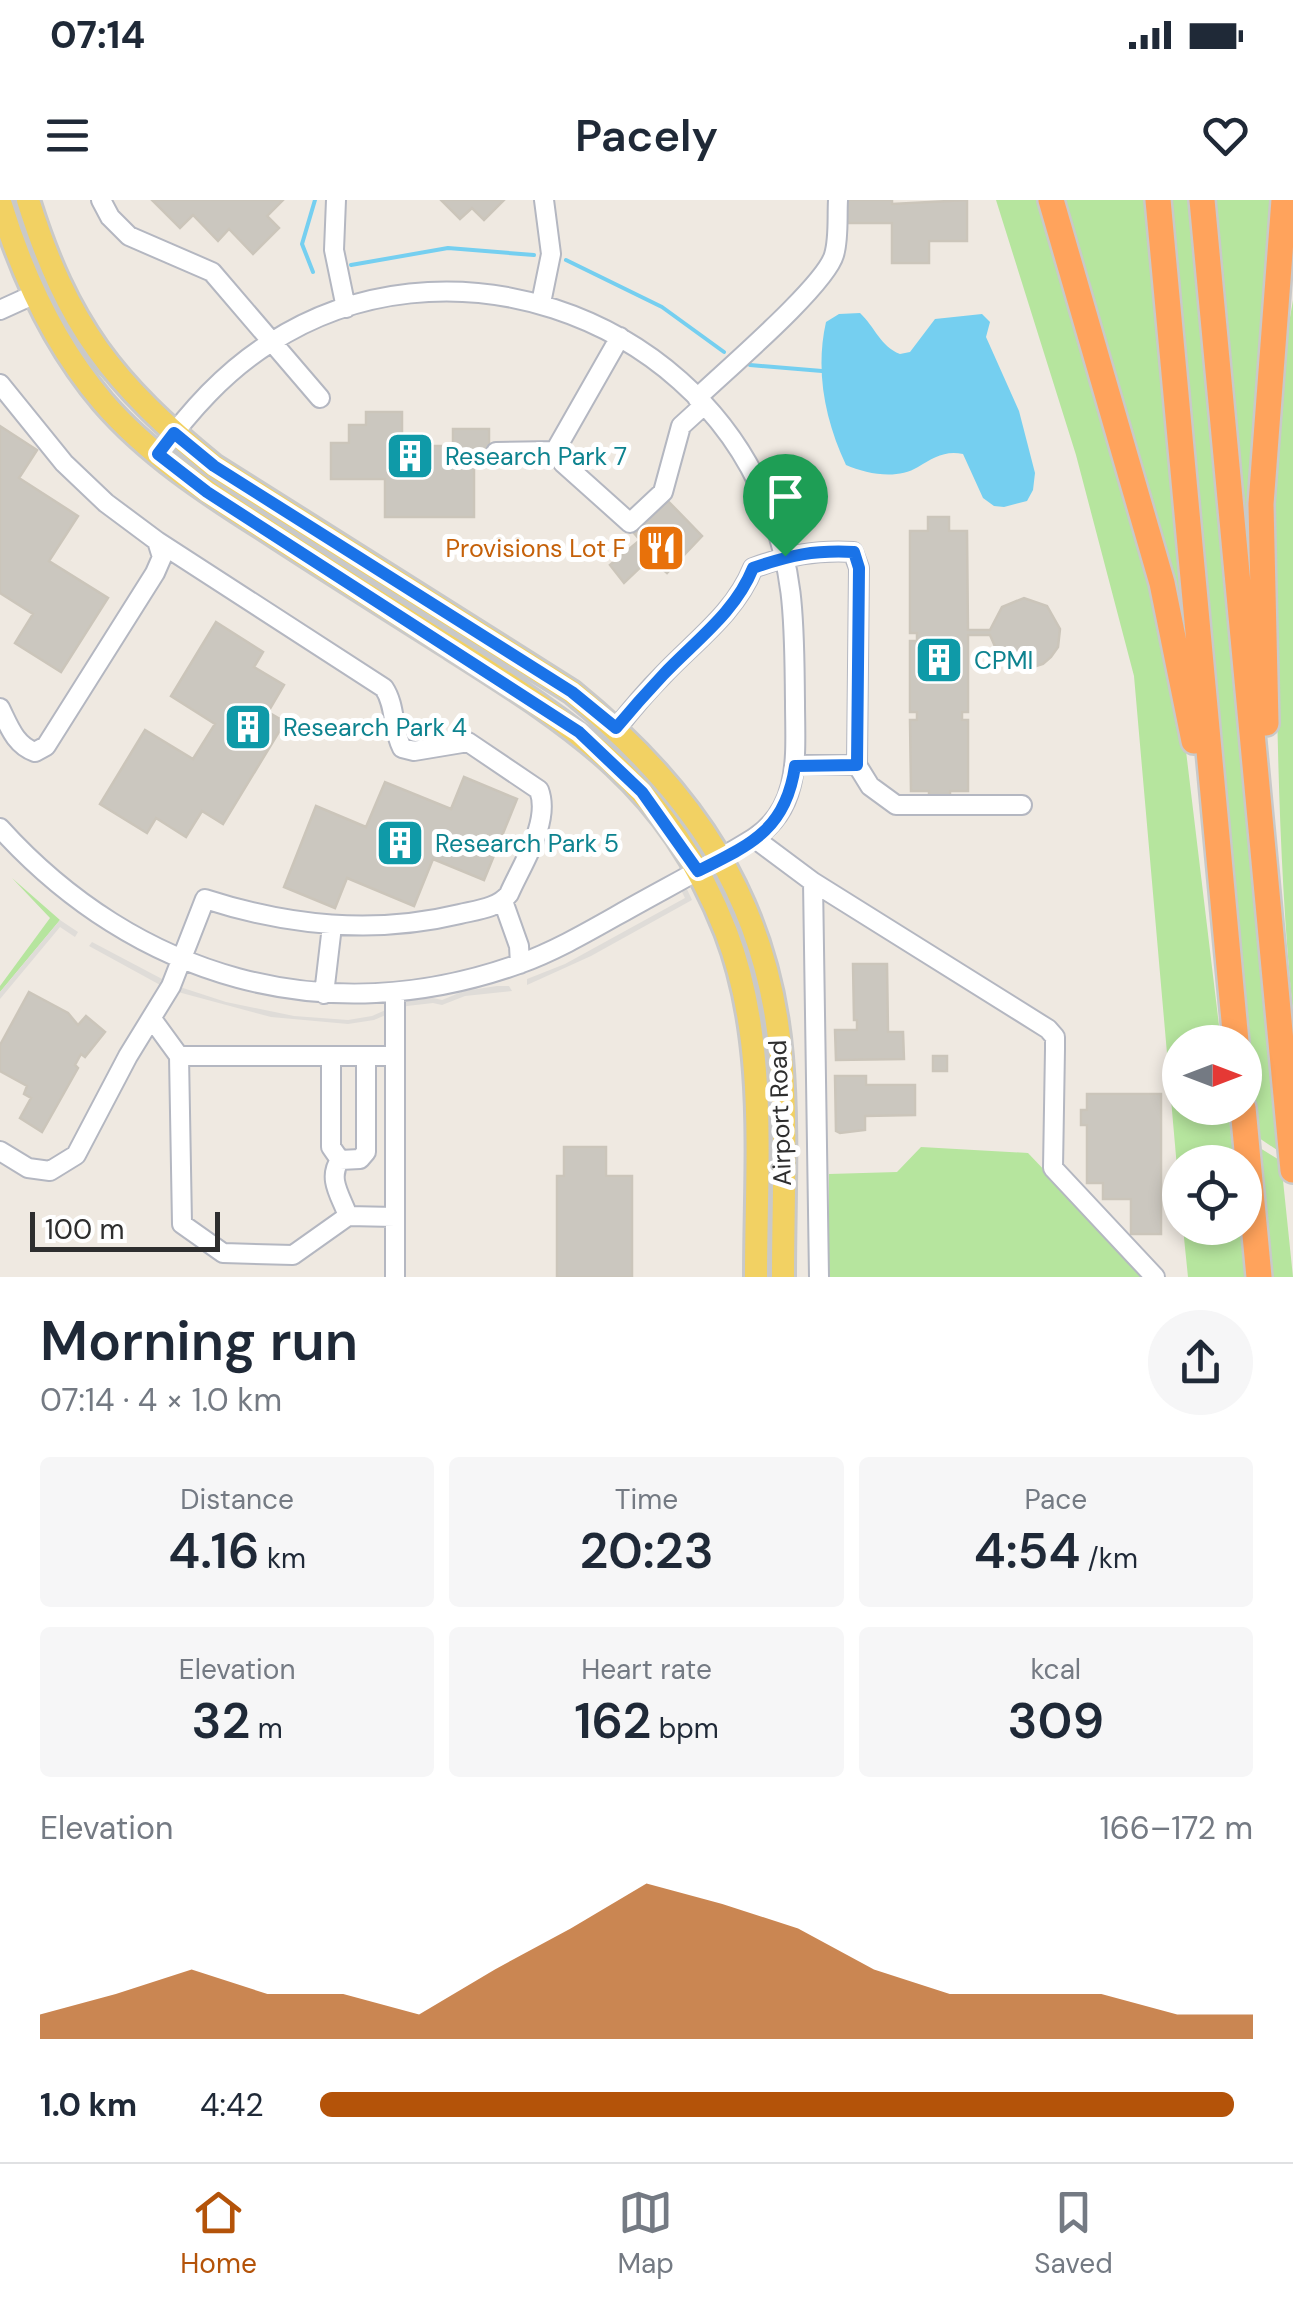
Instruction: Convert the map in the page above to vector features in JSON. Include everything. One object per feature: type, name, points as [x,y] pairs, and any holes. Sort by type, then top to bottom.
[{"type":"highway","points":[[1051,200],[1162,583],[1200,771],[1223,919]]},
{"type":"highway","points":[[1158,200],[1234,1025]]},
{"type":"highway","points":[[1202,200],[1293,1170]]},
{"type":"highway","points":[[1264,848],[1271,794],[1261,504],[1284,200]]},
{"type":"highway","points":[[1276,321],[1293,238]]},
{"type":"highway","points":[[1245,1125],[1259,1277]]},
{"type":"main road","name":"Airport Road","points":[[28,200],[54,274],[95,349],[125,386],[174,433],[246,487],[572,692],[616,728],[668,781],[741,898],[761,952],[776,1022],[783,1086],[783,1277]]},
{"type":"main road","name":"Airport Road","points":[[0,202],[34,295],[77,368],[106,404],[158,454],[207,492],[579,732],[642,792],[698,871],[730,946],[750,1028],[756,1089],[756,1277]]},
{"type":"street","points":[[102,200],[110,217],[130,236],[212,272],[234,293],[252,322],[320,398]]},
{"type":"street","points":[[336,200],[334,250],[346,308]]},
{"type":"street","points":[[542,303],[551,254],[544,200]]},
{"type":"street","points":[[555,451],[562,463],[630,523],[663,492],[682,426],[701,401],[808,292],[834,257],[838,200]]},
{"type":"street","points":[[0,828],[39,869],[87,908],[140,941],[181,960],[250,982],[324,994],[432,988],[520,964],[720,860],[768,829],[784,808],[795,766],[793,596],[785,556],[766,501],[734,442],[701,401],[666,368],[620,337],[542,303],[479,294],[413,294],[346,308],[270,342],[208,392],[158,454]]},
{"type":"street","points":[[0,310],[34,295]]},
{"type":"street","points":[[555,451],[620,337]]},
{"type":"street","points":[[0,384],[64,463],[106,503],[207,577],[384,688],[390,697],[396,737],[402,748],[414,751],[468,742],[540,790],[544,802],[542,817],[510,894],[503,901],[441,919],[383,926],[332,926],[284,920],[205,898],[171,986],[76,1155],[50,1172],[28,1168],[0,1151]]},
{"type":"street","points":[[496,452],[555,451]]},
{"type":"street","points":[[0,708],[23,748],[35,752],[46,746],[156,574],[162,557],[157,541]]},
{"type":"street","points":[[616,728],[729,610],[753,568],[785,556],[819,550],[854,552],[859,568],[857,765],[870,786],[896,805],[1022,805]]},
{"type":"street","points":[[795,766],[857,765]]},
{"type":"street","points":[[754,838],[812,882],[1055,1037],[1053,1168],[1155,1277]]},
{"type":"street","points":[[812,882],[819,1277]]},
{"type":"street","points":[[503,901],[519,946],[520,964]]},
{"type":"street","points":[[324,994],[332,926]]},
{"type":"street","points":[[395,992],[395,1277]]},
{"type":"street","points":[[152,1019],[179,1056],[179,1214],[188,1231],[224,1253],[293,1255],[348,1216],[395,1217]]},
{"type":"street","points":[[179,1056],[395,1056]]},
{"type":"street","points":[[331,1056],[332,1148],[340,1160]]},
{"type":"street","points":[[340,1160],[360,1159],[366,1152],[366,1056]]},
{"type":"street","points":[[340,1160],[332,1178],[348,1216]]},
{"type":"green space","points":[[8,200],[19,200],[108,378],[105,381],[69,341],[50,312]]},
{"type":"green space","points":[[996,200],[1040,200],[1169,651],[1186,751],[1219,1025],[1165,1025],[1134,676],[1076,455]]},
{"type":"green space","points":[[1059,200],[1145,200],[1186,620],[1182,621]]},
{"type":"green space","points":[[1169,200],[1191,200],[1280,1152],[1259,1138],[1262,1025],[1248,1025]]},
{"type":"green space","points":[[1216,200],[1280,200],[1250,573],[1220,242]]},
{"type":"green space","points":[[1293,300],[1293,1013],[1280,816],[1275,538],[1282,379]]},
{"type":"green space","points":[[12,878],[60,920],[0,992],[0,986],[50,918]]},
{"type":"green space","points":[[1173,1125],[1230,1125],[1232,1145],[1175,1145]]},
{"type":"green space","points":[[921,1147],[1028,1153],[1146,1277],[829,1277],[829,1174],[897,1172]]},
{"type":"green space","points":[[1262,1149],[1281,1161],[1293,1277],[1273,1277]]},
{"type":"green space","points":[[1185,1245],[1243,1245],[1247,1277],[1188,1277]]},
{"type":"shaded area","points":[[686,887],[692,900],[591,956],[527,985],[527,979],[565,964],[685,898],[680,888]]},
{"type":"shaded area","points":[[60,920],[78,932],[75,937],[60,927],[0,999],[0,992]]},
{"type":"shaded area","points":[[92,942],[164,980],[162,986],[89,946]]},
{"type":"shaded area","points":[[509,986],[512,991],[465,996],[442,1005],[407,1006],[374,1020],[348,1024],[271,1017],[178,992],[180,987],[226,1002],[294,1016],[348,1020],[372,1016],[406,1001],[442,1000],[464,991]]},
{"type":"water","points":[[860,313],[883,341],[900,354],[910,352],[935,319],[982,314],[990,322],[986,337],[1019,411],[1035,473],[1027,501],[1004,507],[994,506],[983,498],[963,454],[945,454],[910,471],[892,474],[846,465],[832,431],[824,395],[823,340],[826,322],[839,314]]},
{"type":"building","points":[[152,200],[283,200],[267,216],[279,228],[253,254],[229,229],[218,241],[193,215],[180,228]]},
{"type":"building","points":[[441,200],[504,200],[484,220],[472,208],[460,219]]},
{"type":"building","points":[[848,200],[892,200],[892,204],[967,200],[967,241],[929,241],[929,263],[892,263],[892,223],[848,223]]},
{"type":"building","name":"Research Park 7","points":[[366,412],[402,412],[402,446],[453,446],[453,429],[489,429],[489,465],[474,465],[474,517],[385,517],[385,479],[331,479],[331,443],[349,443],[349,425],[366,425]]},
{"type":"building","points":[[0,426],[37,450],[19,478],[78,516],[49,561],[108,598],[61,672],[15,643],[33,614],[0,593]]},
{"type":"building","name":"Provisions Lot F","points":[[668,501],[702,536],[667,573],[650,558],[624,583],[610,565],[640,540],[634,533]]},
{"type":"building","name":"CPMI","points":[[928,517],[949,517],[949,531],[967,531],[968,630],[990,630],[1002,607],[1024,598],[1047,606],[1060,629],[1058,647],[1051,657],[1027,669],[1011,666],[1000,658],[990,635],[968,635],[968,712],[962,712],[962,720],[968,720],[968,791],[950,791],[950,801],[929,801],[929,791],[911,791],[910,720],[917,720],[917,712],[910,712],[910,641],[917,641],[917,633],[910,633],[910,531],[928,531]]},
{"type":"building","name":"Research Park 4","points":[[216,622],[263,652],[254,667],[284,685],[268,712],[285,722],[223,824],[202,811],[186,837],[156,818],[147,833],[100,804],[145,730],[193,759],[215,724],[171,696]]},
{"type":"building","name":"Research Park 5","points":[[464,777],[517,799],[484,880],[433,859],[414,906],[347,878],[335,908],[284,887],[316,806],[366,827],[385,782],[451,809]]},
{"type":"building","points":[[853,964],[887,964],[888,1032],[903,1032],[904,1059],[836,1060],[835,1030],[857,1030]]},
{"type":"building","points":[[29,992],[68,1013],[78,1025],[86,1016],[105,1032],[85,1057],[81,1054],[75,1065],[78,1068],[42,1132],[20,1118],[31,1098],[24,1094],[27,1086],[0,1071],[0,1045]]},
{"type":"building","points":[[933,1056],[947,1056],[947,1071],[933,1071]]},
{"type":"building","points":[[835,1076],[866,1076],[866,1085],[915,1085],[915,1115],[865,1116],[865,1130],[840,1133],[836,1131]]},
{"type":"building","points":[[1087,1094],[1161,1094],[1161,1234],[1131,1234],[1131,1199],[1103,1199],[1103,1183],[1087,1183],[1087,1125],[1081,1125],[1081,1110],[1087,1110]]},
{"type":"building","points":[[564,1147],[606,1147],[606,1176],[632,1176],[632,1277],[557,1277],[557,1176],[564,1176]]},
{"type":"waterway","points":[[313,272],[302,244],[315,200]]},
{"type":"waterway","points":[[351,265],[448,248],[534,255]]},
{"type":"waterway","points":[[566,260],[662,307],[724,352]]},
{"type":"waterway","points":[[750,365],[822,371]]},
{"type":"place","name":"Research Park 7","points":[[410,456]]},
{"type":"place","name":"Provisions Lot F","points":[[661,548]]},
{"type":"place","name":"CPMI","points":[[939,660]]},
{"type":"place","name":"Research Park 4","points":[[248,727]]},
{"type":"place","name":"Research Park 5","points":[[400,843]]},
{"type":"route","points":[[174,433],[214,466],[572,692],[616,728],[729,610],[753,568],[785,556],[819,550],[854,552],[859,568],[857,765],[795,766],[790,797],[768,829],[698,871],[642,792],[579,732],[207,492],[158,454],[174,433]]}]
